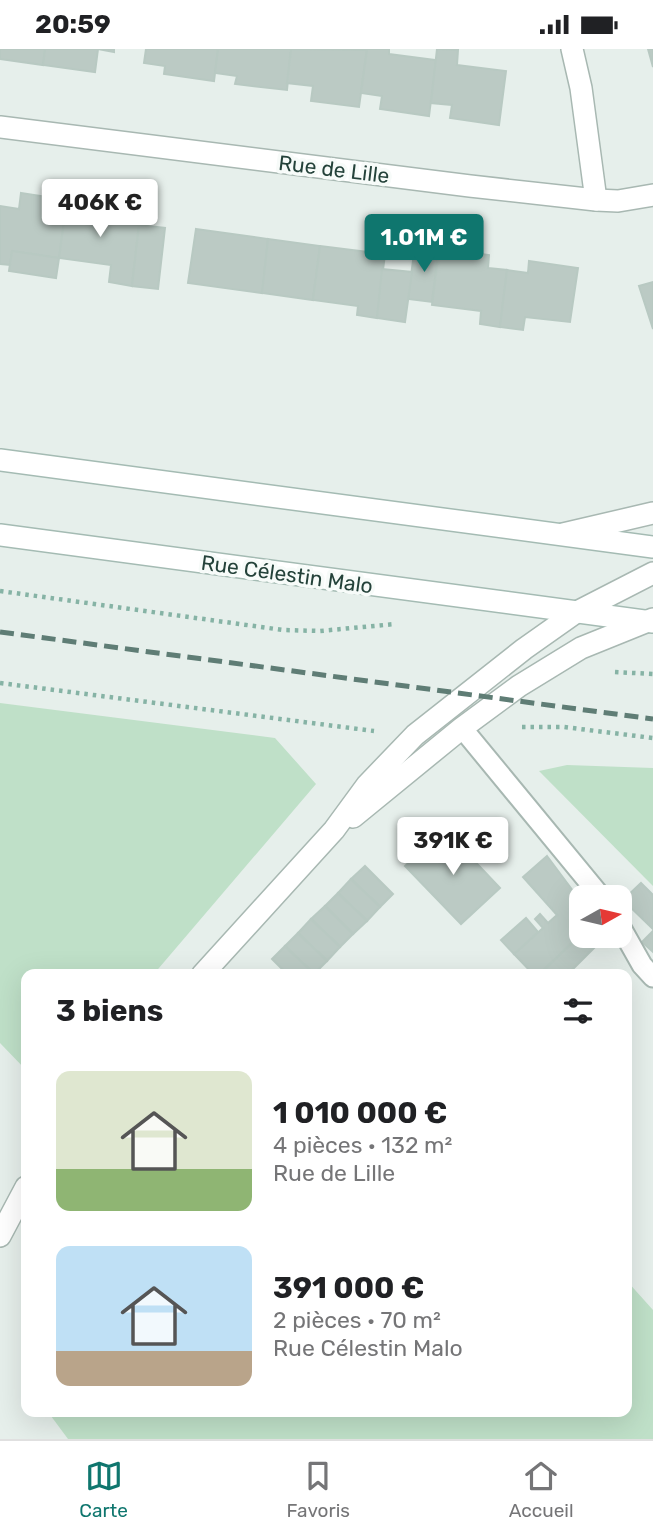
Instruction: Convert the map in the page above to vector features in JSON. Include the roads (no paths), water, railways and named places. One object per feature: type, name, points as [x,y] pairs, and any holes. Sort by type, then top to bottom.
[{"type":"street","points":[[572,49],[581,88],[596,200]]},
{"type":"street","name":"Rue de Lille","points":[[5,126],[596,200],[618,201],[653,195]]},
{"type":"street","points":[[0,460],[653,547]]},
{"type":"street","points":[[559,535],[653,513]]},
{"type":"street","name":"Rue Célestin Malo","points":[[0,535],[575,613],[652,621]]},
{"type":"street","name":"Rue Célestin Malo","points":[[207,969],[334,830],[372,779],[415,735],[524,649],[575,613],[653,573]]},
{"type":"street","name":"Rue Célestin Malo","points":[[334,830],[385,792],[498,699],[559,660],[599,639],[652,621]]},
{"type":"street","points":[[0,1235],[21,1196]]},
{"type":"lane","points":[[462,728],[591,885]]},
{"type":"lane","points":[[632,947],[653,978]]},
{"type":"railway","points":[[0,632],[653,719]]}]
